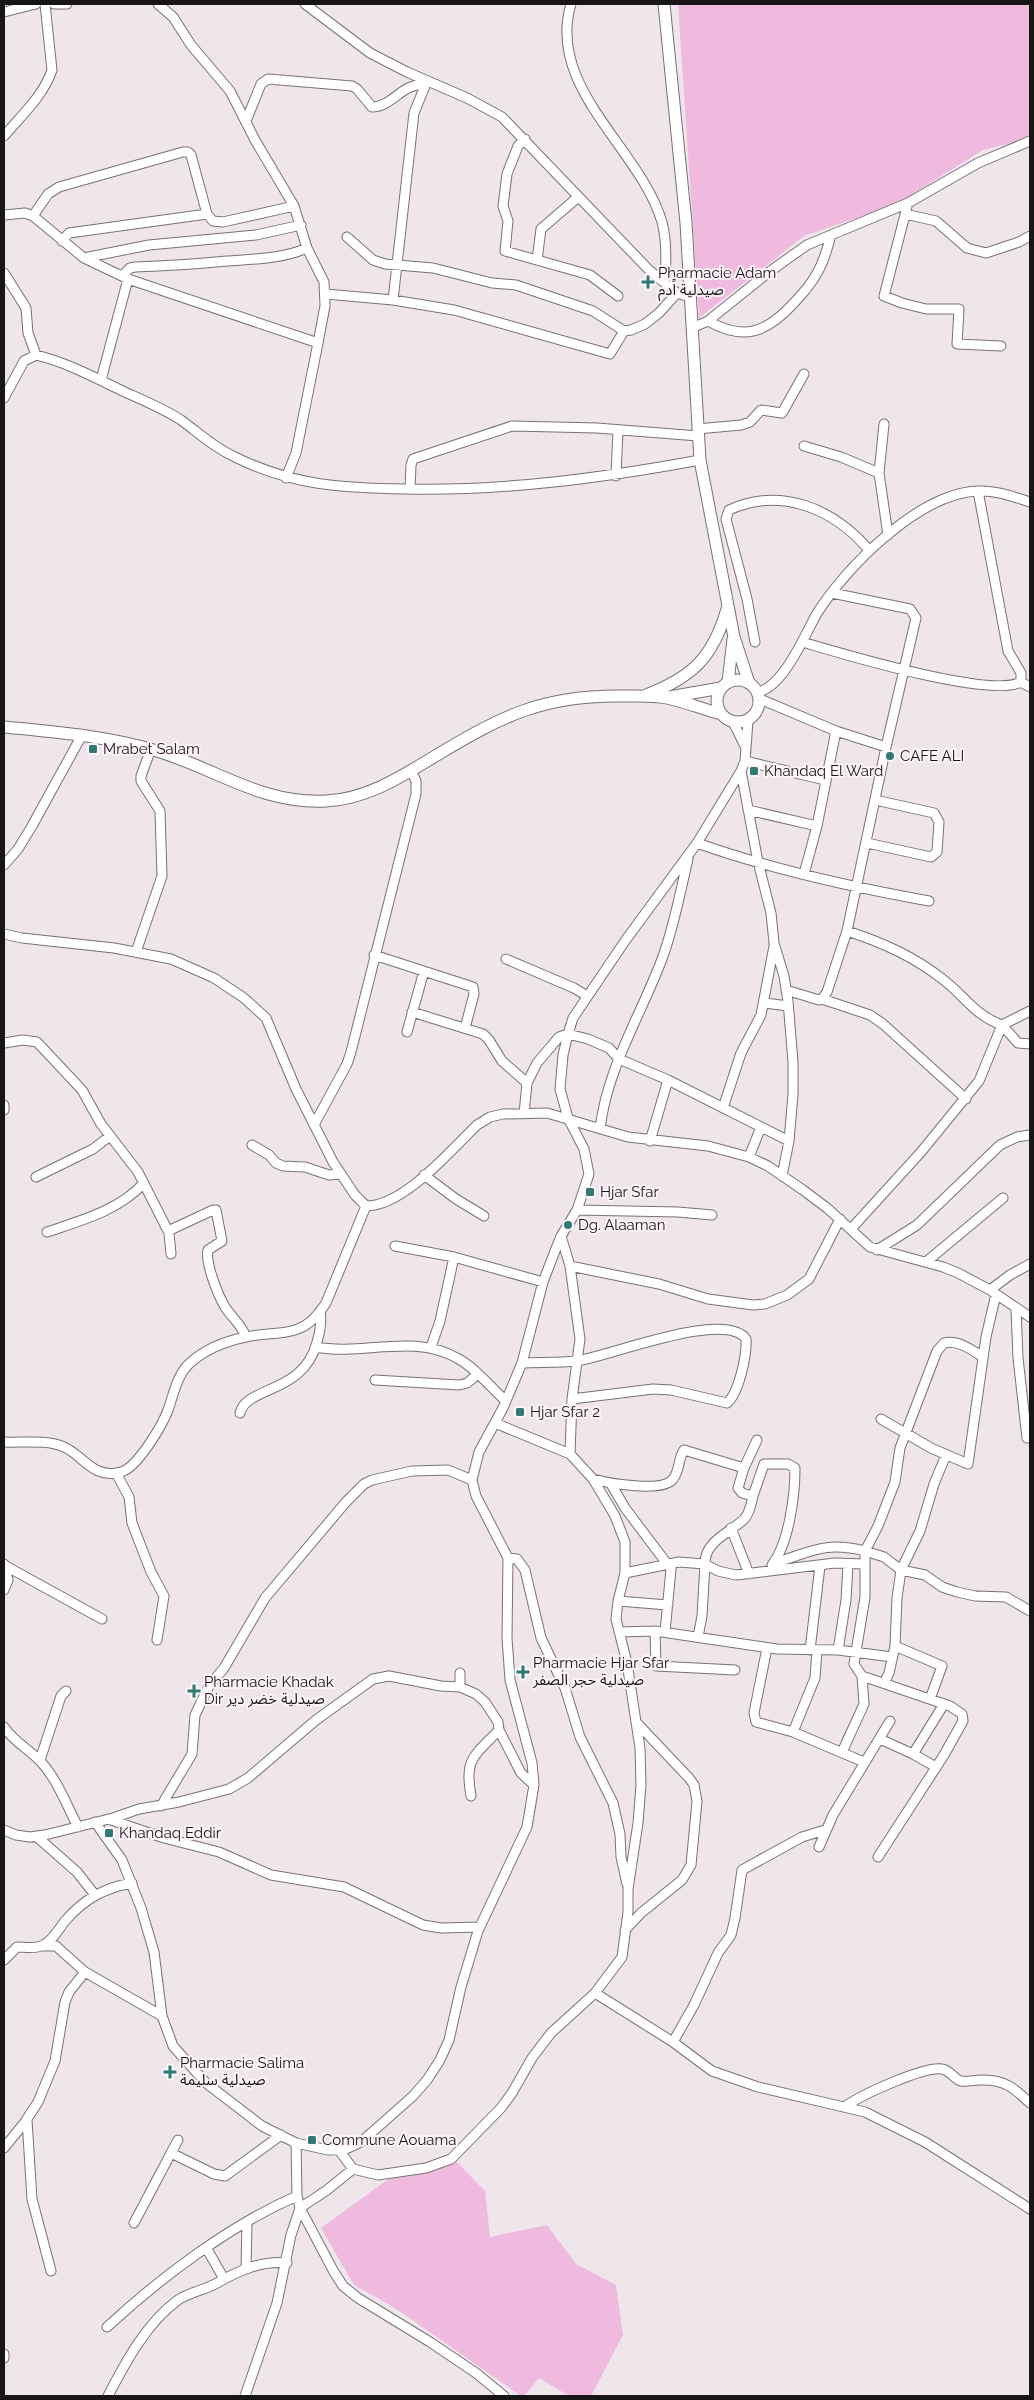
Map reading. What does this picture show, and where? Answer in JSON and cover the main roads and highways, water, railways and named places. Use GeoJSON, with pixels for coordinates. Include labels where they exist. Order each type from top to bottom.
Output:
{"type":"FeatureCollection","features":[{"type":"Feature","properties":{"kind":"place","name":"Pharmacie Adam صيدلية اًدم"},"geometry":{"type":"Point","coordinates":[648,282]}},
{"type":"Feature","properties":{"kind":"place","name":"Mrabet Salam"},"geometry":{"type":"Point","coordinates":[93,749]}},
{"type":"Feature","properties":{"kind":"place","name":"CAFE ALI"},"geometry":{"type":"Point","coordinates":[890,756]}},
{"type":"Feature","properties":{"kind":"place","name":"Khandaq El Ward"},"geometry":{"type":"Point","coordinates":[754,771]}},
{"type":"Feature","properties":{"kind":"place","name":"Hjar Sfar"},"geometry":{"type":"Point","coordinates":[590,1192]}},
{"type":"Feature","properties":{"kind":"place","name":"Dg. Alaaman"},"geometry":{"type":"Point","coordinates":[568,1225]}},
{"type":"Feature","properties":{"kind":"place","name":"Hjar Sfar 2"},"geometry":{"type":"Point","coordinates":[520,1412]}},
{"type":"Feature","properties":{"kind":"place","name":"Pharmacie Hjar Sfar صيدلية حجر الصفر"},"geometry":{"type":"Point","coordinates":[523,1672]}},
{"type":"Feature","properties":{"kind":"place","name":"Pharmacie Khadak Dir صيدلية خضر دير"},"geometry":{"type":"Point","coordinates":[194,1691]}},
{"type":"Feature","properties":{"kind":"place","name":"Khandaq Eddir"},"geometry":{"type":"Point","coordinates":[109,1833]}},
{"type":"Feature","properties":{"kind":"place","name":"Pharmacie Salima صيدلية سليمة"},"geometry":{"type":"Point","coordinates":[170,2072]}},
{"type":"Feature","properties":{"kind":"place","name":"Commune Aouama"},"geometry":{"type":"Point","coordinates":[312,2140]}}]}
